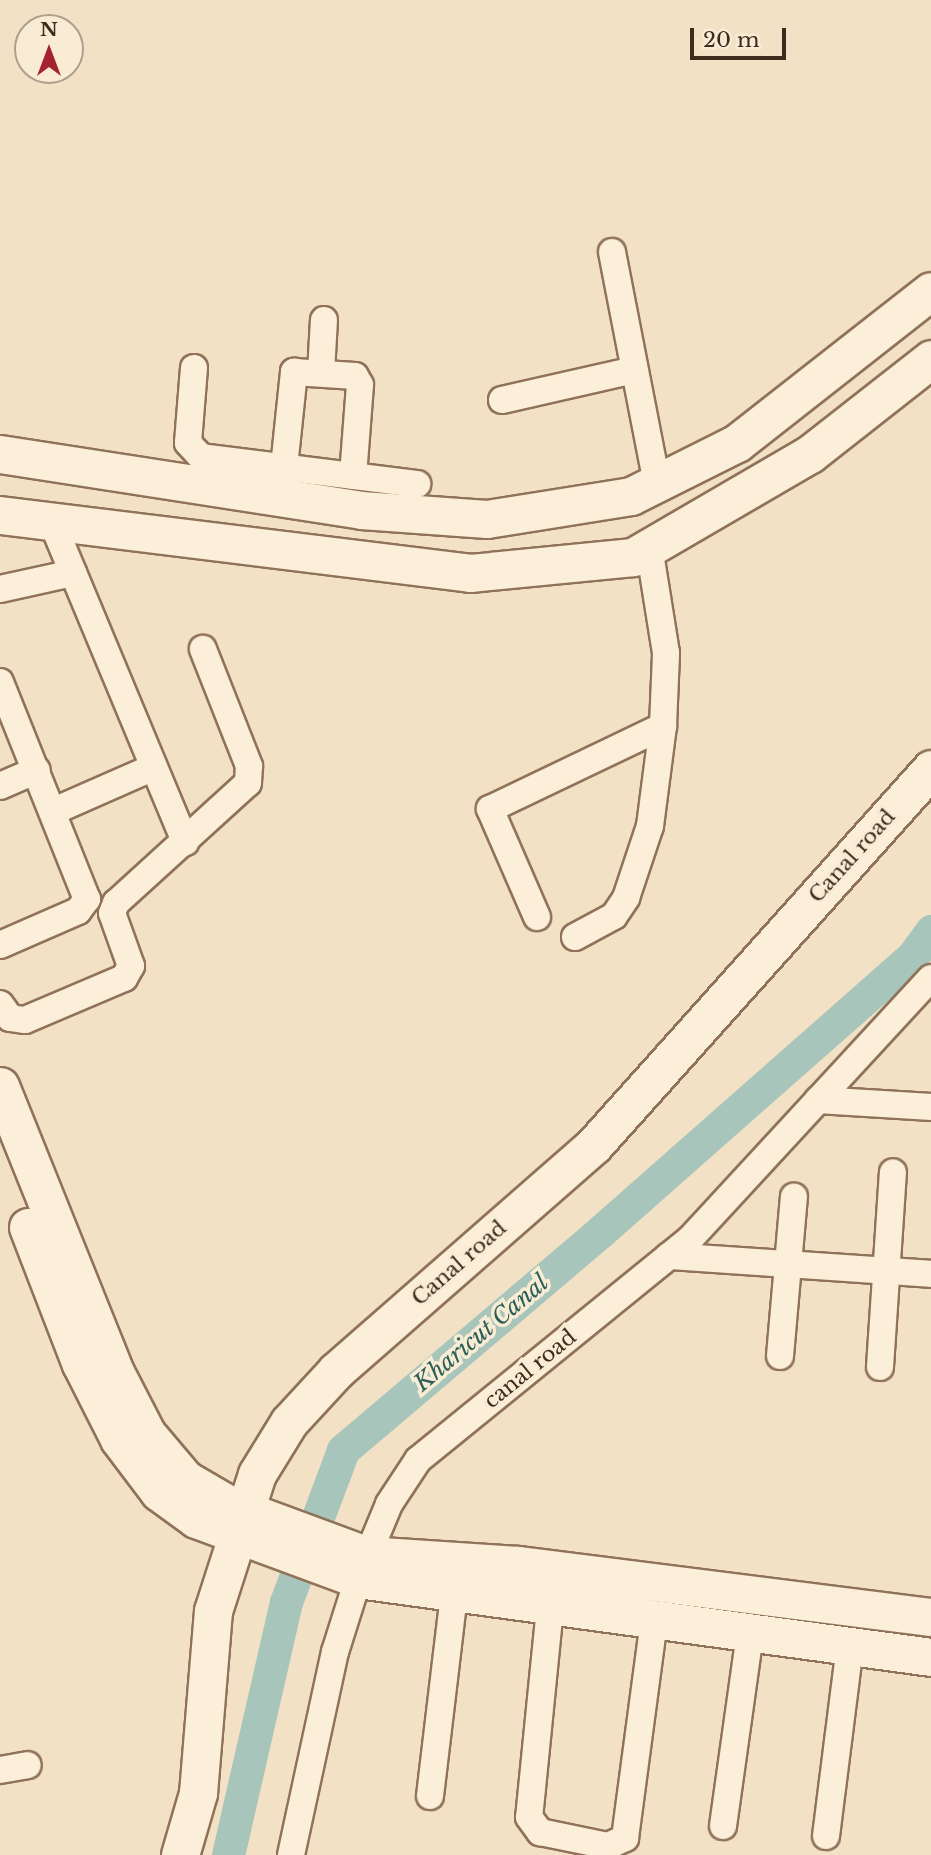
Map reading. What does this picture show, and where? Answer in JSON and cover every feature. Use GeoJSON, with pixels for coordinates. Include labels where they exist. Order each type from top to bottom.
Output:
{"type":"FeatureCollection","features":[{"type":"Feature","properties":{"kind":"street"},"geometry":{"type":"LineString","coordinates":[[612,252],[657,483]]}},
{"type":"Feature","properties":{"kind":"street"},"geometry":{"type":"LineString","coordinates":[[0,454],[312,486],[487,519],[631,496],[737,443],[931,292]]}},
{"type":"Feature","properties":{"kind":"street"},"geometry":{"type":"LineString","coordinates":[[321,373],[324,320]]}},
{"type":"Feature","properties":{"kind":"street"},"geometry":{"type":"LineString","coordinates":[[0,515],[470,573],[633,557],[810,454],[931,359]]}},
{"type":"Feature","properties":{"kind":"street"},"geometry":{"type":"LineString","coordinates":[[194,368],[188,443],[195,453],[284,467],[312,486],[353,476],[417,484]]}},
{"type":"Feature","properties":{"kind":"street"},"geometry":{"type":"LineString","coordinates":[[502,400],[634,370]]}},
{"type":"Feature","properties":{"kind":"street"},"geometry":{"type":"LineString","coordinates":[[284,467],[291,377],[299,371],[321,373],[360,380],[353,476]]}},
{"type":"Feature","properties":{"kind":"street"},"geometry":{"type":"LineString","coordinates":[[52,522],[185,842]]}},
{"type":"Feature","properties":{"kind":"street"},"geometry":{"type":"LineString","coordinates":[[575,937],[614,916],[626,898],[650,827],[663,726],[665,629],[649,547]]}},
{"type":"Feature","properties":{"kind":"street"},"geometry":{"type":"LineString","coordinates":[[0,589],[74,573]]}},
{"type":"Feature","properties":{"kind":"street"},"geometry":{"type":"LineString","coordinates":[[0,1004],[10,1018],[25,1020],[124,978],[131,966],[112,913],[116,903],[185,842],[250,777],[203,649]]}},
{"type":"Feature","properties":{"kind":"street"},"geometry":{"type":"LineString","coordinates":[[0,682],[54,811],[87,899],[78,911],[0,945]]}},
{"type":"Feature","properties":{"kind":"street"},"geometry":{"type":"LineString","coordinates":[[537,917],[490,810],[663,726]]}},
{"type":"Feature","properties":{"kind":"street"},"geometry":{"type":"LineString","coordinates":[[54,811],[154,767]]}},
{"type":"Feature","properties":{"kind":"street","name":"Canal road"},"geometry":{"type":"LineString","coordinates":[[180,1855],[198,1793],[213,1611],[257,1474],[298,1412],[336,1371],[594,1145],[931,768]]}},
{"type":"Feature","properties":{"kind":"street"},"geometry":{"type":"LineString","coordinates":[[0,786],[37,770]]}},
{"type":"Feature","properties":{"kind":"street","name":"canal road"},"geometry":{"type":"LineString","coordinates":[[291,1855],[335,1652],[361,1567],[389,1504],[418,1460],[690,1239],[818,1100],[919,1004],[931,978]]}},
{"type":"Feature","properties":{"kind":"street"},"geometry":{"type":"LineString","coordinates":[[0,1086],[116,1374],[147,1434],[185,1479],[243,1522],[361,1567],[454,1595],[931,1657]]}},
{"type":"Feature","properties":{"kind":"street"},"geometry":{"type":"LineString","coordinates":[[818,1100],[931,1107]]}},
{"type":"Feature","properties":{"kind":"street"},"geometry":{"type":"LineString","coordinates":[[0,1156],[81,1364],[119,1440],[159,1492],[196,1519],[243,1522]]}},
{"type":"Feature","properties":{"kind":"street"},"geometry":{"type":"LineString","coordinates":[[880,1367],[893,1172]]}},
{"type":"Feature","properties":{"kind":"street"},"geometry":{"type":"LineString","coordinates":[[780,1356],[794,1197]]}},
{"type":"Feature","properties":{"kind":"street"},"geometry":{"type":"LineString","coordinates":[[669,1256],[931,1274]]}},
{"type":"Feature","properties":{"kind":"street"},"geometry":{"type":"LineString","coordinates":[[361,1567],[518,1565],[931,1617]]}},
{"type":"Feature","properties":{"kind":"street"},"geometry":{"type":"LineString","coordinates":[[430,1796],[454,1595]]}},
{"type":"Feature","properties":{"kind":"street"},"geometry":{"type":"LineString","coordinates":[[550,1608],[529,1817],[540,1832],[608,1846],[625,1838],[654,1621]]}},
{"type":"Feature","properties":{"kind":"street"},"geometry":{"type":"LineString","coordinates":[[723,1826],[750,1633]]}},
{"type":"Feature","properties":{"kind":"street"},"geometry":{"type":"LineString","coordinates":[[825,1836],[850,1646]]}},
{"type":"Feature","properties":{"kind":"street"},"geometry":{"type":"LineString","coordinates":[[0,1770],[28,1765]]}},
{"type":"Feature","properties":{"kind":"waterway","name":"Kharicut Canal"},"geometry":{"type":"LineString","coordinates":[[228,1855],[286,1602],[343,1450],[600,1232],[913,956],[931,931]]}}]}
